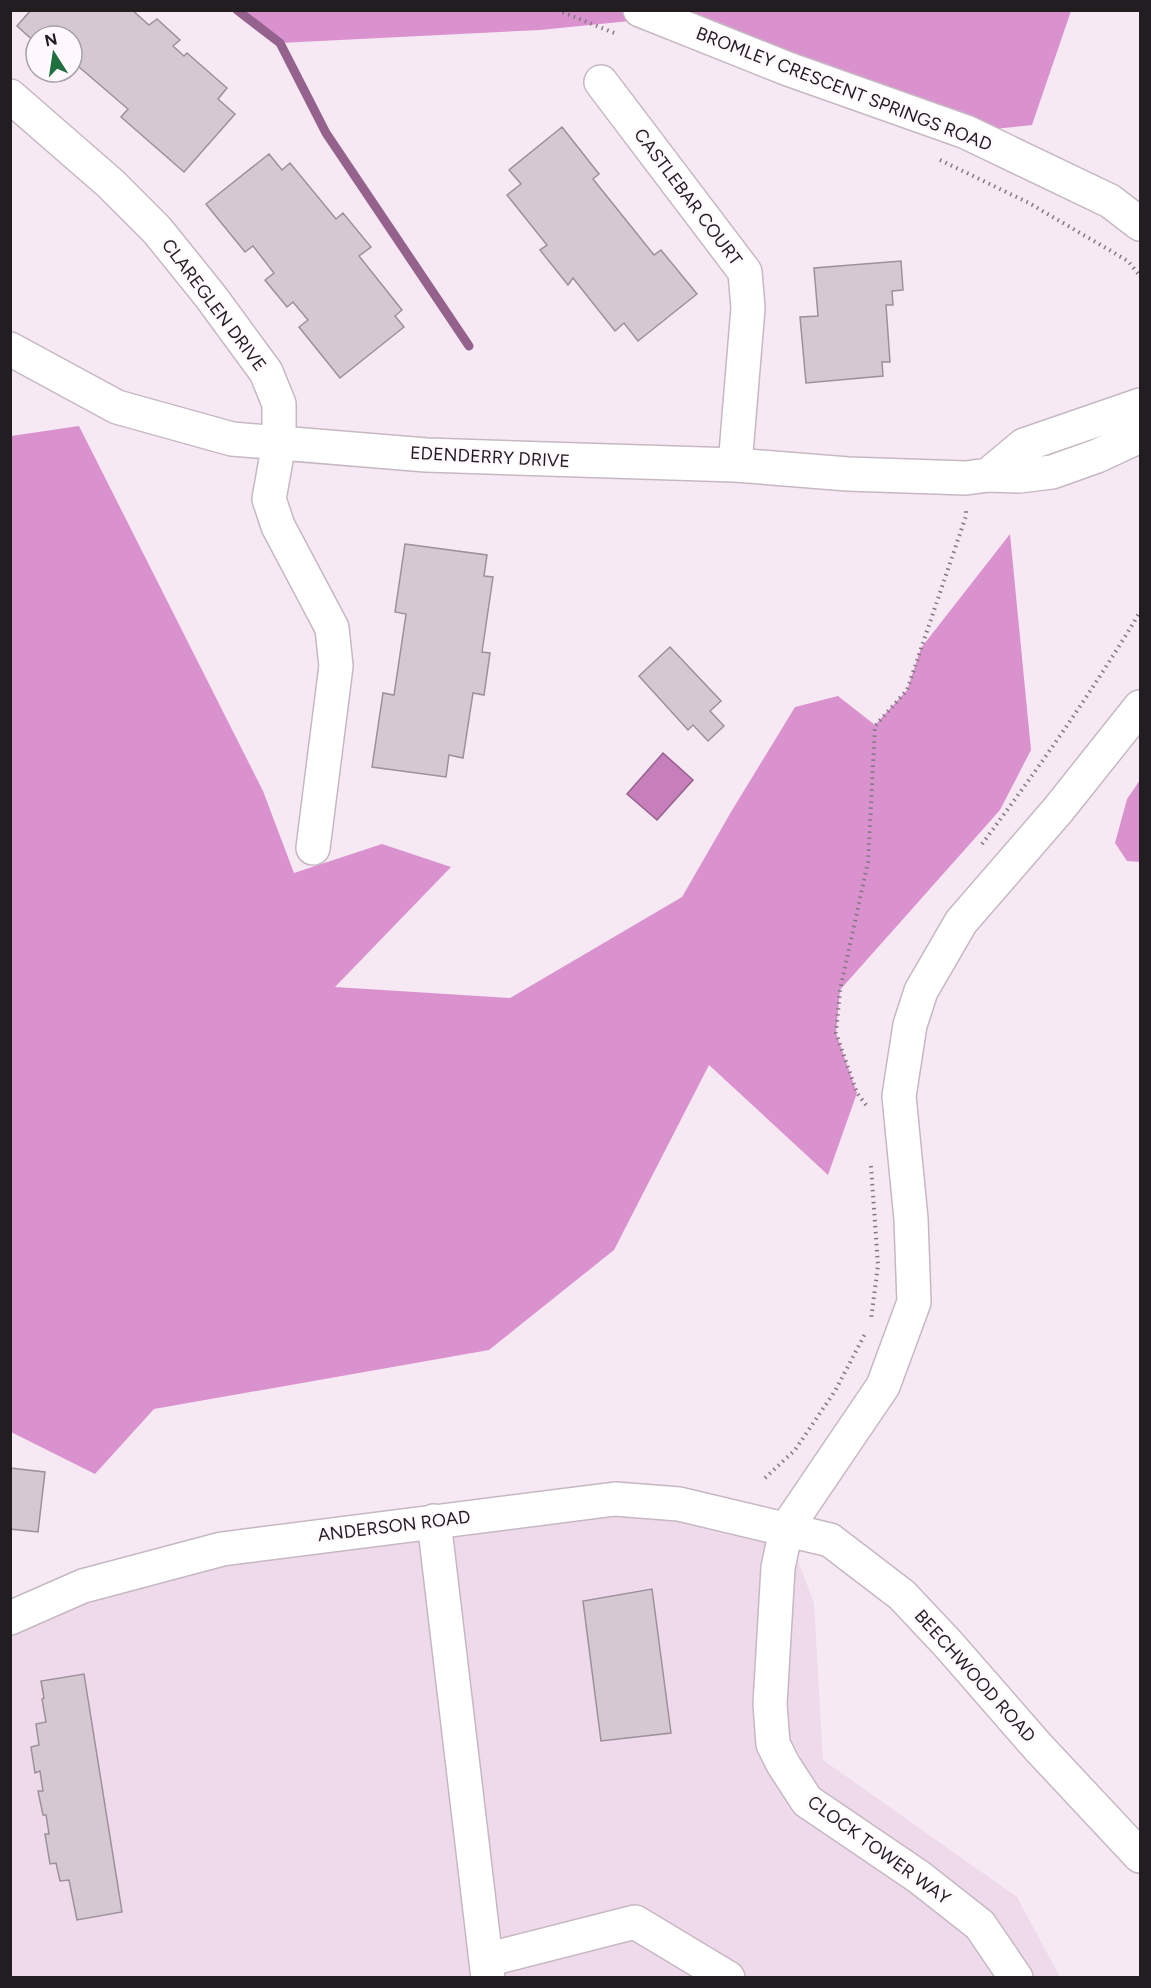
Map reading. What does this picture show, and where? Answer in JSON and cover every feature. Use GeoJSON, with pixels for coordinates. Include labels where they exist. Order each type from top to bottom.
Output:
{"type":"FeatureCollection","features":[{"type":"Feature","properties":{"kind":"street","name":"BROMLEY CRESCENT SPRINGS ROAD"},"geometry":{"type":"LineString","coordinates":[[632,23],[788,69],[966,132],[1110,201],[1140,224]]}},
{"type":"Feature","properties":{"kind":"street","name":"CASTLEBAR COURT"},"geometry":{"type":"LineString","coordinates":[[602,82],[745,272],[748,308],[735,465]]}},
{"type":"Feature","properties":{"kind":"street","name":"CLAREGLEN DRIVE"},"geometry":{"type":"LineString","coordinates":[[10,96],[118,192],[157,230],[267,372],[279,404],[279,443],[269,499],[278,526],[332,628],[336,666],[313,848]]}},
{"type":"Feature","properties":{"kind":"street","name":"EDENDERRY DRIVE"},"geometry":{"type":"LineString","coordinates":[[10,349],[117,407],[232,439],[426,455],[735,465],[848,474],[1019,476],[1052,472],[1097,456],[1140,436]]}},
{"type":"Feature","properties":{"kind":"street"},"geometry":{"type":"LineString","coordinates":[[977,476],[1024,445],[1140,405]]}},
{"type":"Feature","properties":{"kind":"street"},"geometry":{"type":"LineString","coordinates":[[786,1529],[883,1386],[914,1302],[911,1219],[899,1096],[910,1025],[921,992],[961,922],[1058,810],[1140,707]]}},
{"type":"Feature","properties":{"kind":"street","name":"ANDERSON ROAD"},"geometry":{"type":"LineString","coordinates":[[10,1618],[83,1586],[222,1549],[615,1499],[679,1504],[786,1529]]}},
{"type":"Feature","properties":{"kind":"street"},"geometry":{"type":"LineString","coordinates":[[434,1521],[487,1969],[635,1922],[728,1977]]}},
{"type":"Feature","properties":{"kind":"street","name":"BEECHWOOD ROAD"},"geometry":{"type":"LineString","coordinates":[[786,1529],[830,1540],[902,1595],[1038,1747],[1140,1856]]}},
{"type":"Feature","properties":{"kind":"street","name":"CLOCK TOWER WAY"},"geometry":{"type":"LineString","coordinates":[[786,1529],[778,1568],[770,1704],[773,1744],[783,1764],[807,1801],[919,1877],[980,1925],[1016,1977]]}},
{"type":"Feature","properties":{"kind":"path"},"geometry":{"type":"LineString","coordinates":[[557,10],[632,23]]}},
{"type":"Feature","properties":{"kind":"path"},"geometry":{"type":"LineString","coordinates":[[938,159],[1029,203],[1128,261],[1140,276]]}},
{"type":"Feature","properties":{"kind":"path"},"geometry":{"type":"LineString","coordinates":[[871,1112],[857,1093],[836,1033],[840,990],[868,862],[875,726],[907,690],[966,516],[977,476]]}},
{"type":"Feature","properties":{"kind":"shaded area"},"geometry":{"type":"Polygon","coordinates":[[[237,11],[1071,11],[1032,125],[966,132],[660,18],[540,30],[280,43],[237,11]]]}},
{"type":"Feature","properties":{"kind":"shaded area"},"geometry":{"type":"Polygon","coordinates":[[[79,426],[263,791],[294,873],[382,844],[451,867],[335,987],[510,998],[682,897],[795,707],[838,696],[875,725],[907,690],[921,648],[1010,534],[1031,750],[1000,810],[840,990],[836,1033],[857,1093],[828,1175],[709,1065],[614,1250],[489,1350],[154,1409],[95,1474],[11,1432],[11,436],[79,426]]]}},
{"type":"Feature","properties":{"kind":"shaded area"},"geometry":{"type":"Polygon","coordinates":[[[663,753],[693,780],[657,820],[627,794],[663,753]]]}},
{"type":"Feature","properties":{"kind":"shaded area"},"geometry":{"type":"Polygon","coordinates":[[[1140,780],[1140,862],[1127,861],[1115,843],[1127,799],[1140,780]]]}},
{"type":"Feature","properties":{"kind":"shaded area"},"geometry":{"type":"Polygon","coordinates":[[[615,1499],[786,1529],[814,1603],[823,1760],[1017,1897],[1060,1977],[11,1977],[10,1618],[83,1586],[615,1499]]]}},
{"type":"Feature","properties":{"kind":"building"},"geometry":{"type":"Polygon","coordinates":[[[31,10],[132,10],[149,25],[157,19],[180,40],[173,46],[184,56],[187,53],[227,88],[218,99],[235,114],[184,172],[121,117],[128,109],[84,71],[84,24],[24,24],[24,32],[17,26],[31,10]]]}},
{"type":"Feature","properties":{"kind":"building"},"geometry":{"type":"Polygon","coordinates":[[[562,127],[599,174],[593,179],[654,255],[661,250],[697,294],[638,341],[624,323],[615,331],[573,278],[568,285],[540,250],[547,245],[507,195],[521,184],[509,170],[562,127]]]}},
{"type":"Feature","properties":{"kind":"building"},"geometry":{"type":"Polygon","coordinates":[[[269,154],[282,170],[290,163],[336,219],[343,213],[371,247],[359,256],[402,310],[395,316],[404,327],[340,378],[299,327],[308,320],[293,302],[287,307],[265,280],[274,273],[253,246],[245,252],[206,204],[269,154]]]}},
{"type":"Feature","properties":{"kind":"building"},"geometry":{"type":"Polygon","coordinates":[[[901,261],[903,290],[892,291],[893,305],[886,305],[890,362],[882,362],[883,376],[806,383],[800,317],[818,316],[814,268],[901,261]]]}},
{"type":"Feature","properties":{"kind":"building"},"geometry":{"type":"Polygon","coordinates":[[[405,544],[487,555],[484,576],[493,577],[482,652],[490,653],[484,695],[473,693],[463,758],[449,755],[446,777],[372,767],[383,693],[394,695],[406,614],[395,612],[405,544]]]}},
{"type":"Feature","properties":{"kind":"building"},"geometry":{"type":"Polygon","coordinates":[[[670,647],[721,701],[710,711],[724,726],[708,741],[693,725],[688,730],[639,676],[670,647]]]}},
{"type":"Feature","properties":{"kind":"building"},"geometry":{"type":"Polygon","coordinates":[[[10,1468],[45,1472],[38,1532],[10,1529],[10,1468]]]}},
{"type":"Feature","properties":{"kind":"building"},"geometry":{"type":"Polygon","coordinates":[[[652,1589],[671,1733],[601,1741],[583,1601],[652,1589]]]}},
{"type":"Feature","properties":{"kind":"building"},"geometry":{"type":"Polygon","coordinates":[[[84,1674],[122,1912],[77,1920],[69,1880],[60,1881],[56,1863],[50,1864],[45,1834],[49,1834],[46,1815],[43,1815],[38,1791],[43,1791],[40,1771],[35,1773],[31,1747],[39,1745],[36,1724],[46,1722],[41,1681],[84,1674]]]}},
{"type":"Feature","properties":{"kind":"waterway"},"geometry":{"type":"LineString","coordinates":[[237,10],[280,43],[326,133],[469,346]]}}]}
